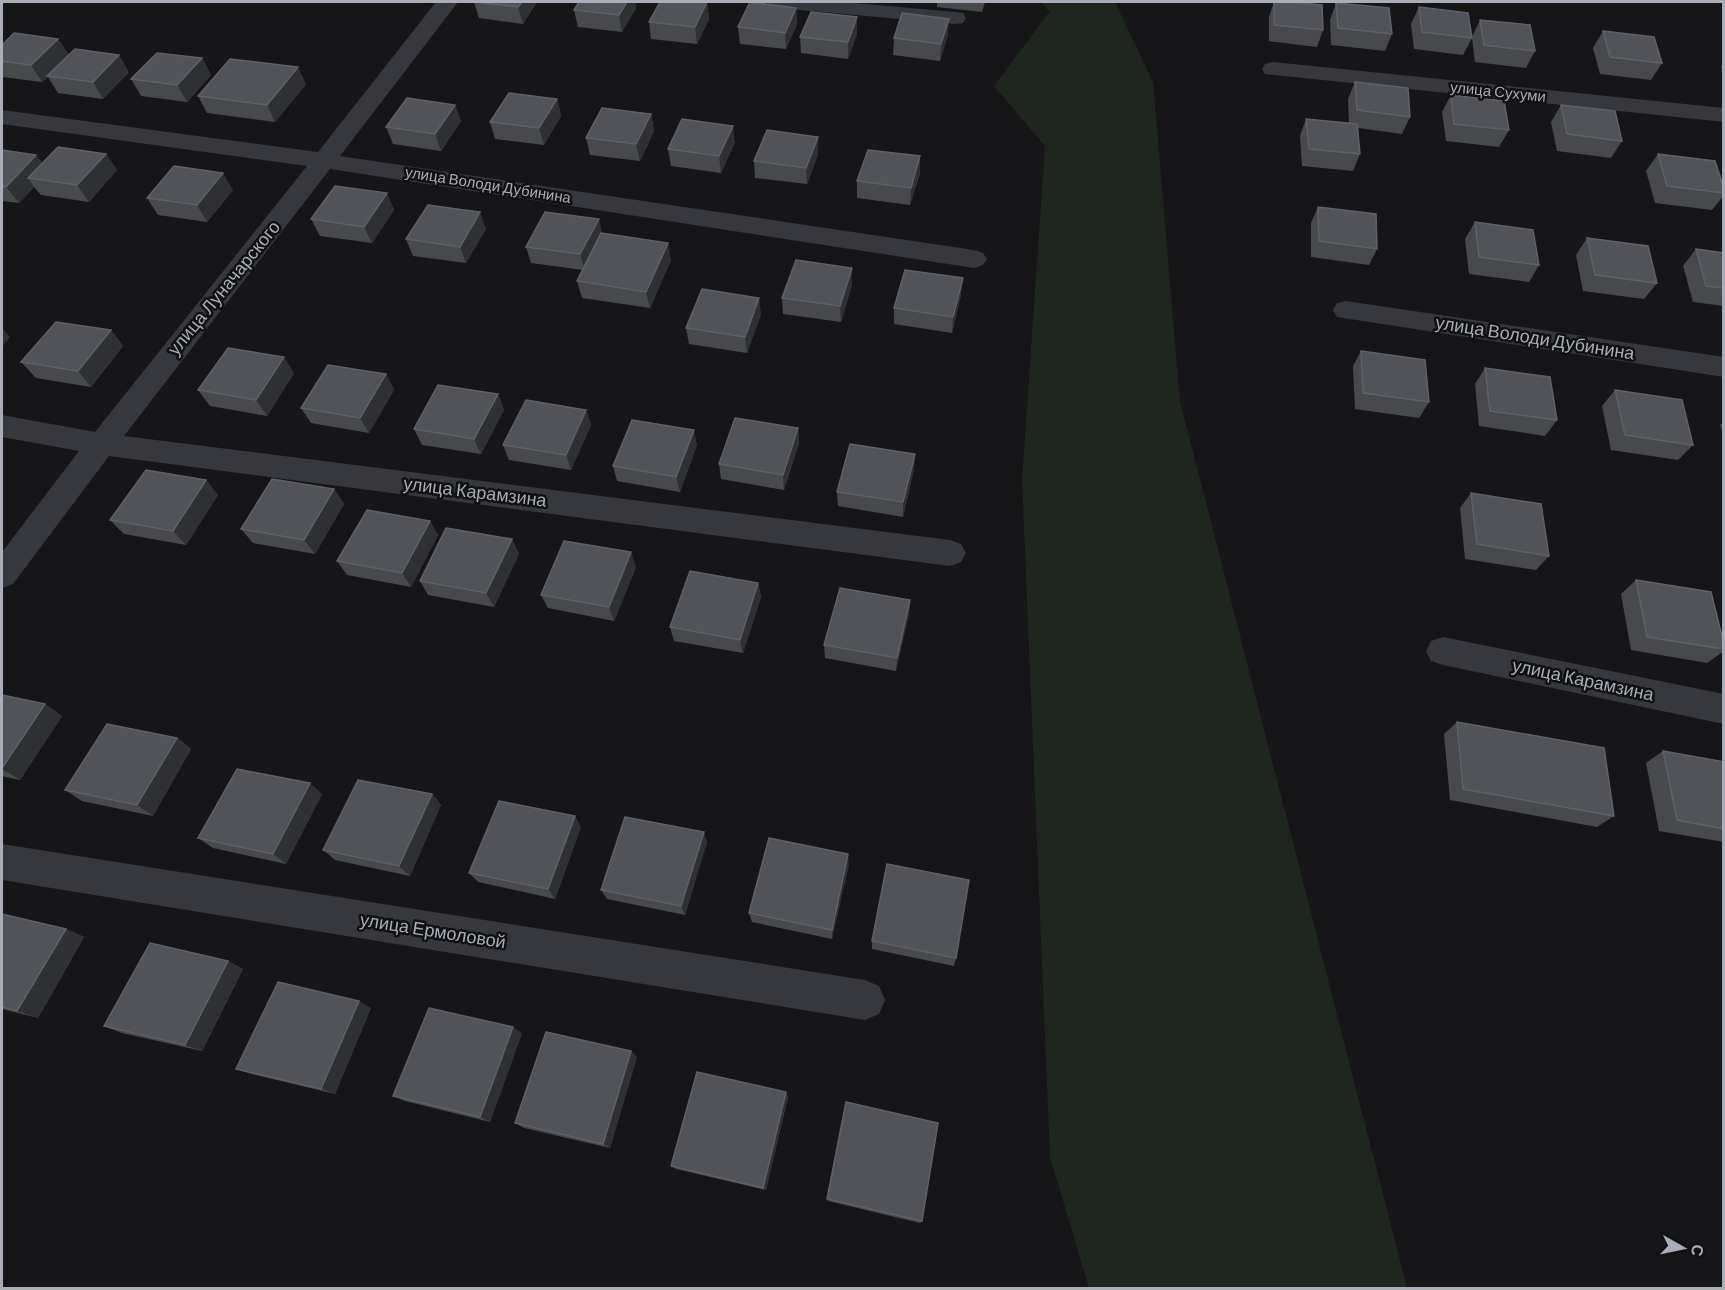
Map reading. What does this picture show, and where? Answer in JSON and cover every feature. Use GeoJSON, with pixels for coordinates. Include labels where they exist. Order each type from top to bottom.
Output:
{"type":"FeatureCollection","features":[{"type":"Feature","properties":{"kind":"street","name":"улица Луначарского"},"geometry":{"type":"LineString","coordinates":[[2,575],[100,444],[325,161],[447,2]]}},
{"type":"Feature","properties":{"kind":"street"},"geometry":{"type":"LineString","coordinates":[[778,2],[955,18]]}},
{"type":"Feature","properties":{"kind":"street","name":"улица Сухуми"},"geometry":{"type":"LineString","coordinates":[[1273,69],[1724,115]]}},
{"type":"Feature","properties":{"kind":"street","name":"улица Володи Дубинина"},"geometry":{"type":"LineString","coordinates":[[2,117],[325,161],[974,259]]}},
{"type":"Feature","properties":{"kind":"street","name":"улица Володи Дубинина"},"geometry":{"type":"LineString","coordinates":[[1346,310],[1724,367]]}},
{"type":"Feature","properties":{"kind":"street","name":"улица Карамзина"},"geometry":{"type":"LineString","coordinates":[[2,426],[100,444],[950,553]]}},
{"type":"Feature","properties":{"kind":"street","name":"улица Карамзина"},"geometry":{"type":"LineString","coordinates":[[1443,651],[1724,709]]}},
{"type":"Feature","properties":{"kind":"street","name":"улица Ермоловой"},"geometry":{"type":"LineString","coordinates":[[2,862],[866,1000]]}},
{"type":"Feature","properties":{"kind":"shaded area"},"geometry":{"type":"Polygon","coordinates":[[[1040,2],[1115,2],[1153,82],[1180,401],[1407,1288],[1089,1288],[1050,1157],[1022,480],[1045,146],[994,86],[1050,11],[1040,2]]]}},
{"type":"Feature","properties":{"kind":"building"},"geometry":{"type":"Polygon","coordinates":[[[474,2],[522,2],[518,7],[474,2]]]}},
{"type":"Feature","properties":{"kind":"building"},"geometry":{"type":"Polygon","coordinates":[[[579,2],[627,2],[619,15],[574,10],[579,2]]]}},
{"type":"Feature","properties":{"kind":"building"},"geometry":{"type":"Polygon","coordinates":[[[660,2],[707,2],[695,27],[649,22],[660,2]]]}},
{"type":"Feature","properties":{"kind":"building"},"geometry":{"type":"Polygon","coordinates":[[[750,2],[796,8],[785,33],[738,27],[750,2]]]}},
{"type":"Feature","properties":{"kind":"building"},"geometry":{"type":"Polygon","coordinates":[[[1274,2],[1322,5],[1323,30],[1274,25],[1274,2]]]}},
{"type":"Feature","properties":{"kind":"building"},"geometry":{"type":"Polygon","coordinates":[[[1336,3],[1389,8],[1392,34],[1338,28],[1336,3]]]}},
{"type":"Feature","properties":{"kind":"building"},"geometry":{"type":"Polygon","coordinates":[[[1419,7],[1468,13],[1472,38],[1422,32],[1419,7]]]}},
{"type":"Feature","properties":{"kind":"building"},"geometry":{"type":"Polygon","coordinates":[[[811,12],[857,17],[848,42],[800,37],[811,12]]]}},
{"type":"Feature","properties":{"kind":"building"},"geometry":{"type":"Polygon","coordinates":[[[902,13],[949,19],[941,44],[894,38],[902,13]]]}},
{"type":"Feature","properties":{"kind":"building"},"geometry":{"type":"Polygon","coordinates":[[[1480,20],[1530,25],[1535,51],[1484,45],[1480,20]]]}},
{"type":"Feature","properties":{"kind":"building"},"geometry":{"type":"Polygon","coordinates":[[[1603,31],[1654,37],[1662,63],[1610,57],[1603,31]]]}},
{"type":"Feature","properties":{"kind":"building"},"geometry":{"type":"Polygon","coordinates":[[[14,33],[58,39],[31,65],[2,61],[2,45],[14,33]]]}},
{"type":"Feature","properties":{"kind":"building"},"geometry":{"type":"Polygon","coordinates":[[[75,49],[119,55],[93,82],[47,76],[75,49]]]}},
{"type":"Feature","properties":{"kind":"building"},"geometry":{"type":"Polygon","coordinates":[[[157,53],[202,58],[177,85],[131,79],[157,53]]]}},
{"type":"Feature","properties":{"kind":"building"},"geometry":{"type":"Polygon","coordinates":[[[230,59],[298,67],[267,105],[198,96],[230,59]]]}},
{"type":"Feature","properties":{"kind":"building"},"geometry":{"type":"Polygon","coordinates":[[[1355,82],[1408,88],[1410,117],[1357,110],[1355,82]]]}},
{"type":"Feature","properties":{"kind":"building"},"geometry":{"type":"Polygon","coordinates":[[[509,93],[557,99],[539,128],[490,122],[509,93]]]}},
{"type":"Feature","properties":{"kind":"building"},"geometry":{"type":"Polygon","coordinates":[[[1451,95],[1504,101],[1509,130],[1454,124],[1451,95]]]}},
{"type":"Feature","properties":{"kind":"building"},"geometry":{"type":"Polygon","coordinates":[[[407,98],[455,105],[435,134],[386,127],[407,98]]]}},
{"type":"Feature","properties":{"kind":"building"},"geometry":{"type":"Polygon","coordinates":[[[1561,105],[1615,111],[1622,141],[1567,134],[1561,105]]]}},
{"type":"Feature","properties":{"kind":"building"},"geometry":{"type":"Polygon","coordinates":[[[602,108],[651,114],[636,144],[586,138],[602,108]]]}},
{"type":"Feature","properties":{"kind":"building"},"geometry":{"type":"Polygon","coordinates":[[[682,119],[733,126],[719,156],[668,149],[682,119]]]}},
{"type":"Feature","properties":{"kind":"building"},"geometry":{"type":"Polygon","coordinates":[[[1306,119],[1357,124],[1360,154],[1309,149],[1306,119]]]}},
{"type":"Feature","properties":{"kind":"building"},"geometry":{"type":"Polygon","coordinates":[[[767,130],[818,137],[806,168],[754,161],[767,130]]]}},
{"type":"Feature","properties":{"kind":"building"},"geometry":{"type":"Polygon","coordinates":[[[58,147],[106,154],[77,185],[28,178],[58,147]]]}},
{"type":"Feature","properties":{"kind":"building"},"geometry":{"type":"Polygon","coordinates":[[[2,150],[36,155],[6,187],[2,186],[2,150]]]}},
{"type":"Feature","properties":{"kind":"building"},"geometry":{"type":"Polygon","coordinates":[[[868,150],[920,156],[911,188],[857,181],[868,150]]]}},
{"type":"Feature","properties":{"kind":"building"},"geometry":{"type":"Polygon","coordinates":[[[1658,154],[1715,161],[1724,193],[1667,186],[1658,154]]]}},
{"type":"Feature","properties":{"kind":"building"},"geometry":{"type":"Polygon","coordinates":[[[174,166],[223,173],[197,205],[147,198],[174,166]]]}},
{"type":"Feature","properties":{"kind":"building"},"geometry":{"type":"Polygon","coordinates":[[[335,186],[387,193],[364,227],[311,219],[335,186]]]}},
{"type":"Feature","properties":{"kind":"building"},"geometry":{"type":"Polygon","coordinates":[[[428,205],[480,212],[460,247],[406,239],[428,205]]]}},
{"type":"Feature","properties":{"kind":"building"},"geometry":{"type":"Polygon","coordinates":[[[1318,207],[1376,214],[1377,249],[1319,241],[1318,207]]]}},
{"type":"Feature","properties":{"kind":"building"},"geometry":{"type":"Polygon","coordinates":[[[545,212],[599,219],[580,254],[526,247],[545,212]]]}},
{"type":"Feature","properties":{"kind":"building"},"geometry":{"type":"Polygon","coordinates":[[[1475,222],[1533,230],[1539,265],[1479,257],[1475,222]]]}},
{"type":"Feature","properties":{"kind":"building"},"geometry":{"type":"Polygon","coordinates":[[[601,233],[668,243],[646,292],[577,281],[601,233]]]}},
{"type":"Feature","properties":{"kind":"building"},"geometry":{"type":"Polygon","coordinates":[[[1587,238],[1648,246],[1657,283],[1595,275],[1587,238]]]}},
{"type":"Feature","properties":{"kind":"building"},"geometry":{"type":"Polygon","coordinates":[[[1696,249],[1724,253],[1724,288],[1706,286],[1696,249]]]}},
{"type":"Feature","properties":{"kind":"building"},"geometry":{"type":"Polygon","coordinates":[[[796,260],[852,268],[840,306],[782,298],[796,260]]]}},
{"type":"Feature","properties":{"kind":"building"},"geometry":{"type":"Polygon","coordinates":[[[905,270],[963,278],[953,317],[894,308],[905,270]]]}},
{"type":"Feature","properties":{"kind":"building"},"geometry":{"type":"Polygon","coordinates":[[[702,289],[759,298],[745,337],[686,328],[702,289]]]}},
{"type":"Feature","properties":{"kind":"building"},"geometry":{"type":"Polygon","coordinates":[[[56,322],[111,330],[78,371],[21,362],[56,322]]]}},
{"type":"Feature","properties":{"kind":"building"},"geometry":{"type":"Polygon","coordinates":[[[228,348],[284,357],[256,400],[198,390],[228,348]]]}},
{"type":"Feature","properties":{"kind":"building"},"geometry":{"type":"Polygon","coordinates":[[[1361,351],[1425,360],[1429,402],[1363,393],[1361,351]]]}},
{"type":"Feature","properties":{"kind":"building"},"geometry":{"type":"Polygon","coordinates":[[[328,365],[386,374],[360,418],[301,408],[328,365]]]}},
{"type":"Feature","properties":{"kind":"building"},"geometry":{"type":"Polygon","coordinates":[[[1485,368],[1550,377],[1557,420],[1490,411],[1485,368]]]}},
{"type":"Feature","properties":{"kind":"building"},"geometry":{"type":"Polygon","coordinates":[[[438,385],[498,394],[474,439],[414,429],[438,385]]]}},
{"type":"Feature","properties":{"kind":"building"},"geometry":{"type":"Polygon","coordinates":[[[1615,390],[1682,400],[1693,445],[1625,435],[1615,390]]]}},
{"type":"Feature","properties":{"kind":"building"},"geometry":{"type":"Polygon","coordinates":[[[526,400],[586,410],[566,455],[503,445],[526,400]]]}},
{"type":"Feature","properties":{"kind":"building"},"geometry":{"type":"Polygon","coordinates":[[[735,418],[798,428],[783,475],[719,464],[735,418]]]}},
{"type":"Feature","properties":{"kind":"building"},"geometry":{"type":"Polygon","coordinates":[[[632,420],[694,430],[676,477],[613,466],[632,420]]]}},
{"type":"Feature","properties":{"kind":"building"},"geometry":{"type":"Polygon","coordinates":[[[850,444],[915,454],[903,502],[837,492],[850,444]]]}},
{"type":"Feature","properties":{"kind":"building"},"geometry":{"type":"Polygon","coordinates":[[[146,470],[206,480],[173,531],[110,520],[146,470]]]}},
{"type":"Feature","properties":{"kind":"building"},"geometry":{"type":"Polygon","coordinates":[[[272,479],[334,489],[304,540],[241,529],[272,479]]]}},
{"type":"Feature","properties":{"kind":"building"},"geometry":{"type":"Polygon","coordinates":[[[1471,493],[1541,504],[1549,556],[1477,544],[1471,493]]]}},
{"type":"Feature","properties":{"kind":"building"},"geometry":{"type":"Polygon","coordinates":[[[367,510],[430,521],[402,573],[337,561],[367,510]]]}},
{"type":"Feature","properties":{"kind":"building"},"geometry":{"type":"Polygon","coordinates":[[[446,528],[512,539],[486,593],[420,581],[446,528]]]}},
{"type":"Feature","properties":{"kind":"building"},"geometry":{"type":"Polygon","coordinates":[[[564,541],[631,552],[609,607],[541,595],[564,541]]]}},
{"type":"Feature","properties":{"kind":"building"},"geometry":{"type":"Polygon","coordinates":[[[690,571],[758,583],[740,640],[670,627],[690,571]]]}},
{"type":"Feature","properties":{"kind":"building"},"geometry":{"type":"Polygon","coordinates":[[[1636,580],[1711,592],[1724,649],[1647,637],[1636,580]]]}},
{"type":"Feature","properties":{"kind":"building"},"geometry":{"type":"Polygon","coordinates":[[[840,588],[910,600],[897,658],[824,645],[840,588]]]}},
{"type":"Feature","properties":{"kind":"building"},"geometry":{"type":"Polygon","coordinates":[[[2,695],[45,704],[2,768],[2,695]]]}},
{"type":"Feature","properties":{"kind":"building"},"geometry":{"type":"Polygon","coordinates":[[[1457,722],[1604,748],[1614,816],[1463,789],[1457,722]]]}},
{"type":"Feature","properties":{"kind":"building"},"geometry":{"type":"Polygon","coordinates":[[[107,724],[177,738],[137,805],[65,790],[107,724]]]}},
{"type":"Feature","properties":{"kind":"building"},"geometry":{"type":"Polygon","coordinates":[[[1663,751],[1724,762],[1724,829],[1677,820],[1663,751]]]}},
{"type":"Feature","properties":{"kind":"building"},"geometry":{"type":"Polygon","coordinates":[[[237,769],[310,783],[273,854],[198,838],[237,769]]]}},
{"type":"Feature","properties":{"kind":"building"},"geometry":{"type":"Polygon","coordinates":[[[358,780],[432,794],[399,866],[323,850],[358,780]]]}},
{"type":"Feature","properties":{"kind":"building"},"geometry":{"type":"Polygon","coordinates":[[[499,801],[575,816],[548,889],[469,873],[499,801]]]}},
{"type":"Feature","properties":{"kind":"building"},"geometry":{"type":"Polygon","coordinates":[[[625,817],[704,832],[681,906],[601,890],[625,817]]]}},
{"type":"Feature","properties":{"kind":"building"},"geometry":{"type":"Polygon","coordinates":[[[769,838],[848,854],[832,930],[749,913],[769,838]]]}},
{"type":"Feature","properties":{"kind":"building"},"geometry":{"type":"Polygon","coordinates":[[[887,864],[969,880],[956,958],[872,941],[887,864]]]}},
{"type":"Feature","properties":{"kind":"building"},"geometry":{"type":"Polygon","coordinates":[[[2,914],[66,929],[17,1011],[2,1007],[2,914]]]}},
{"type":"Feature","properties":{"kind":"building"},"geometry":{"type":"Polygon","coordinates":[[[150,943],[228,961],[185,1045],[104,1026],[150,943]]]}},
{"type":"Feature","properties":{"kind":"building"},"geometry":{"type":"Polygon","coordinates":[[[278,982],[359,1001],[321,1089],[236,1069],[278,982]]]}},
{"type":"Feature","properties":{"kind":"building"},"geometry":{"type":"Polygon","coordinates":[[[429,1008],[513,1027],[480,1117],[393,1096],[429,1008]]]}},
{"type":"Feature","properties":{"kind":"building"},"geometry":{"type":"Polygon","coordinates":[[[546,1032],[631,1051],[603,1144],[515,1123],[546,1032]]]}},
{"type":"Feature","properties":{"kind":"building"},"geometry":{"type":"Polygon","coordinates":[[[697,1072],[786,1092],[763,1188],[671,1166],[697,1072]]]}},
{"type":"Feature","properties":{"kind":"building"},"geometry":{"type":"Polygon","coordinates":[[[846,1102],[938,1123],[922,1221],[827,1199],[846,1102]]]}}]}
